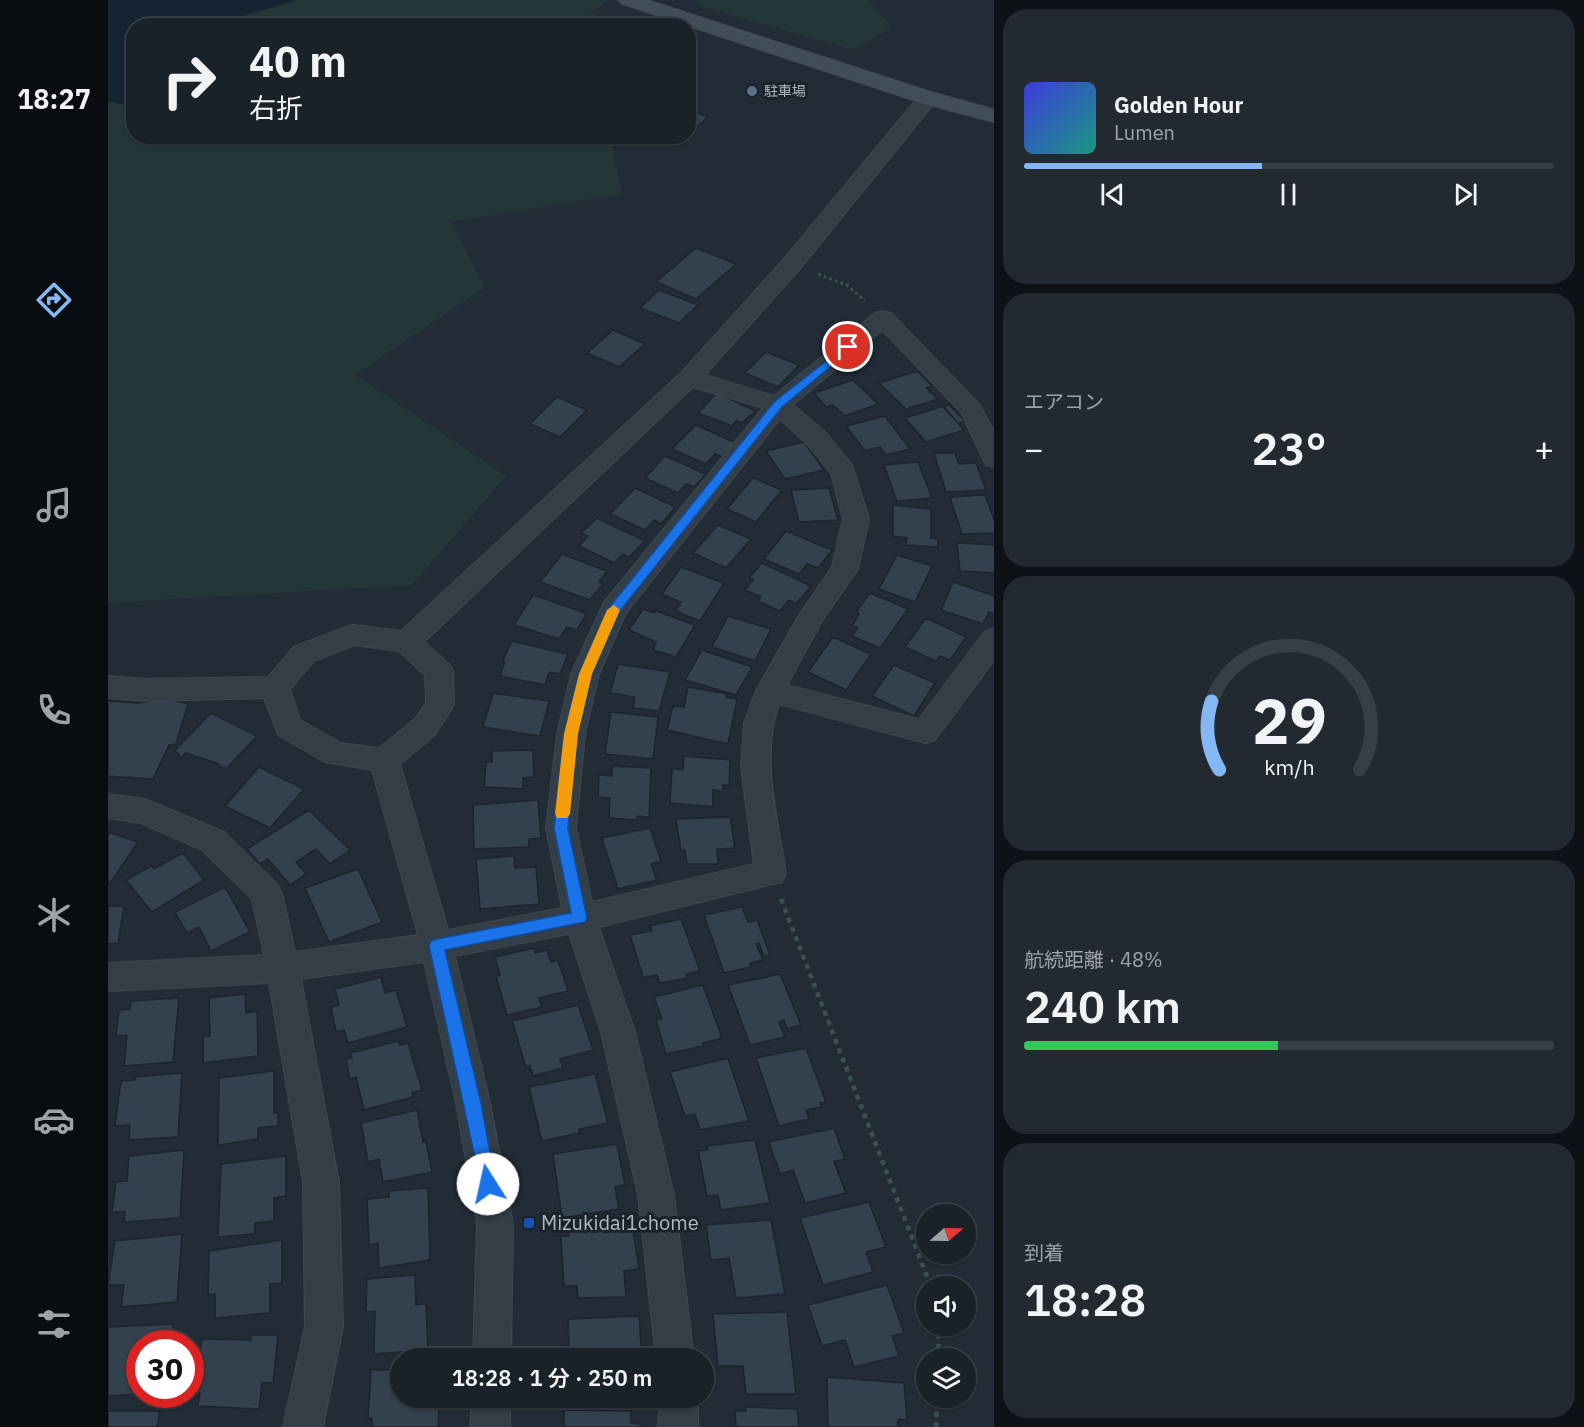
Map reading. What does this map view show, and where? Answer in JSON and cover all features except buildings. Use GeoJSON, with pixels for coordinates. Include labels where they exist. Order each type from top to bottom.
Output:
{"type":"FeatureCollection","features":[{"type":"Feature","properties":{"kind":"street"},"geometry":{"type":"LineString","coordinates":[[628,0],[683,18]]}},
{"type":"Feature","properties":{"kind":"street"},"geometry":{"type":"LineString","coordinates":[[696,22],[928,98],[994,116]]}},
{"type":"Feature","properties":{"kind":"street"},"geometry":{"type":"LineString","coordinates":[[407,642],[689,378],[791,265],[928,98]]}},
{"type":"Feature","properties":{"kind":"street"},"geometry":{"type":"LineString","coordinates":[[674,1348],[656,1195],[618,1032],[580,918],[561,828],[571,734],[585,674],[614,609],[778,405],[883,318],[971,409],[994,459]]}},
{"type":"Feature","properties":{"kind":"street"},"geometry":{"type":"LineString","coordinates":[[108,977],[283,968],[437,946],[580,918],[771,873],[756,768],[758,723],[770,691],[812,615],[845,569],[856,519],[843,471],[815,437],[778,405],[689,378]]}},
{"type":"Feature","properties":{"kind":"street"},"geometry":{"type":"LineString","coordinates":[[108,687],[147,690],[275,687],[304,654],[354,635],[407,642],[439,671],[440,705],[425,727],[384,760],[335,754],[288,727],[275,687]]}},
{"type":"Feature","properties":{"kind":"street"},"geometry":{"type":"LineString","coordinates":[[770,691],[925,732],[994,638]]}},
{"type":"Feature","properties":{"kind":"street"},"geometry":{"type":"LineString","coordinates":[[384,760],[437,946],[473,1103],[495,1224],[492,1348]]}},
{"type":"Feature","properties":{"kind":"street"},"geometry":{"type":"LineString","coordinates":[[108,806],[145,811],[213,841],[266,893],[283,968],[321,1182],[324,1327],[303,1427]]}},
{"type":"Feature","properties":{"kind":"street"},"geometry":{"type":"LineString","coordinates":[[490,1427],[491,1408]]}},
{"type":"Feature","properties":{"kind":"street"},"geometry":{"type":"LineString","coordinates":[[678,1427],[679,1408]]}},
{"type":"Feature","properties":{"kind":"path"},"geometry":{"type":"LineString","coordinates":[[791,265],[848,285],[883,318]]}},
{"type":"Feature","properties":{"kind":"path"},"geometry":{"type":"LineString","coordinates":[[771,873],[927,1276]]}},
{"type":"Feature","properties":{"kind":"path"},"geometry":{"type":"LineString","coordinates":[[936,1427],[937,1408]]}},
{"type":"Feature","properties":{"kind":"green space"},"geometry":{"type":"Polygon","coordinates":[[[299,0],[608,0],[590,14],[612,18],[237,18],[299,0]]]}},
{"type":"Feature","properties":{"kind":"green space"},"geometry":{"type":"Polygon","coordinates":[[[698,0],[868,0],[892,27],[854,50],[697,5],[698,0]]]}},
{"type":"Feature","properties":{"kind":"green space"},"geometry":{"type":"Polygon","coordinates":[[[108,102],[126,105],[126,144],[611,144],[622,194],[451,222],[485,287],[355,375],[506,476],[412,585],[108,603],[108,102]]]}},
{"type":"Feature","properties":{"kind":"water"},"geometry":{"type":"Polygon","coordinates":[[[108,0],[296,0],[233,18],[126,18],[126,105],[108,101],[108,0]]]}},
{"type":"Feature","properties":{"kind":"slow traffic"},"geometry":{"type":"LineString","coordinates":[[562,814],[571,734],[585,674],[614,610]]}},
{"type":"Feature","properties":{"kind":"place","name":"駐車場"},"geometry":{"type":"Point","coordinates":[752,91]}},
{"type":"Feature","properties":{"kind":"place","name":"Mizukidai1chome"},"geometry":{"type":"Point","coordinates":[529,1223]}},
{"type":"Feature","properties":{"kind":"route"},"geometry":{"type":"LineString","coordinates":[[488,1184],[473,1103],[437,946],[580,918],[561,828],[571,734],[585,674],[614,609],[778,405],[848,347]]}}]}
